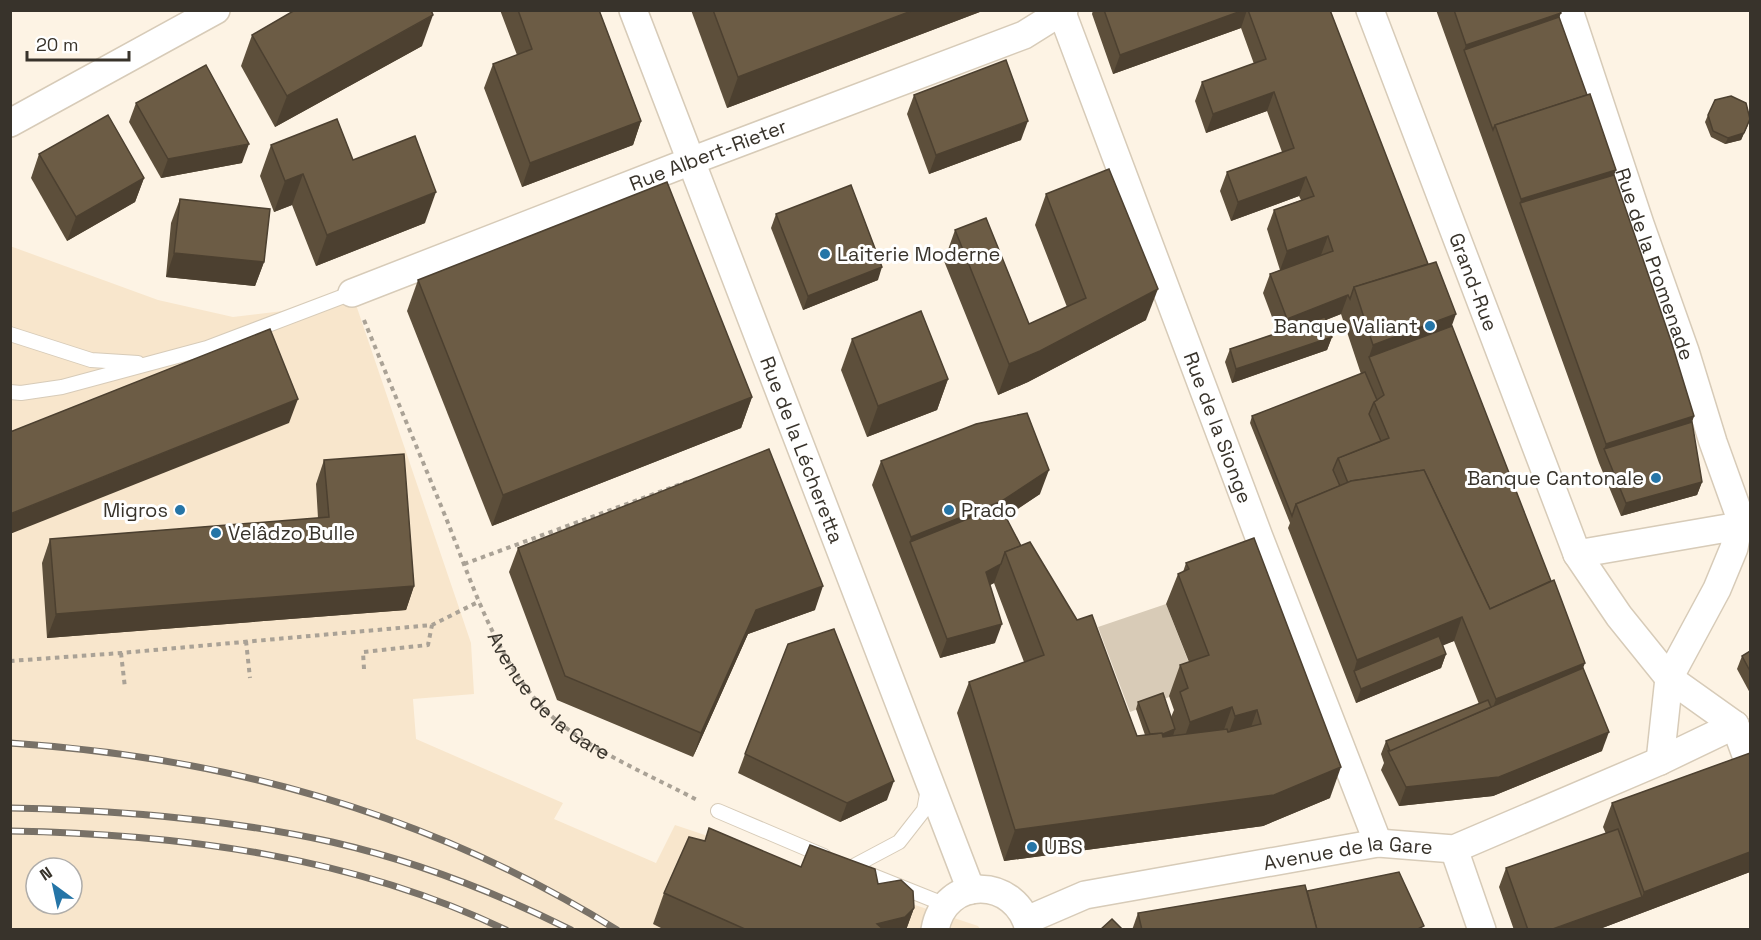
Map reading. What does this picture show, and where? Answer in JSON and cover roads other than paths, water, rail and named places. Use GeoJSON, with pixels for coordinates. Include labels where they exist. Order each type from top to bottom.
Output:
{"type":"FeatureCollection","features":[{"type":"Feature","properties":{"kind":"street"},"geometry":{"type":"LineString","coordinates":[[10,123],[216,10]]}},
{"type":"Feature","properties":{"kind":"street","name":"Rue de la Lécheretta"},"geometry":{"type":"LineString","coordinates":[[633,10],[971,890]]}},
{"type":"Feature","properties":{"kind":"street","name":"Grand-Rue"},"geometry":{"type":"LineString","coordinates":[[1371,10],[1577,554],[1619,616],[1669,678],[1735,725]]}},
{"type":"Feature","properties":{"kind":"street","name":"Rue de la Promenade"},"geometry":{"type":"LineString","coordinates":[[1569,10],[1713,442],[1743,516]]}},
{"type":"Feature","properties":{"kind":"street","name":"Rue Albert-Rieter"},"geometry":{"type":"LineString","coordinates":[[352,293],[1024,35],[1062,11]]}},
{"type":"Feature","properties":{"kind":"street","name":"Rue de la Sionge"},"geometry":{"type":"LineString","coordinates":[[1062,11],[1259,537],[1378,843]]}},
{"type":"Feature","properties":{"kind":"street"},"geometry":{"type":"LineString","coordinates":[[1577,554],[1743,516],[1734,548],[1718,589],[1669,678],[1660,761]]}},
{"type":"Feature","properties":{"kind":"street"},"geometry":{"type":"LineString","coordinates":[[1735,725],[1750,766]]}},
{"type":"Feature","properties":{"kind":"street","name":"Avenue de la Gare"},"geometry":{"type":"LineString","coordinates":[[1028,925],[1085,895],[1378,843],[1454,849],[1660,761],[1735,725]]}},
{"type":"Feature","properties":{"kind":"street"},"geometry":{"type":"LineString","coordinates":[[1454,849],[1482,930]]}},
{"type":"Feature","properties":{"kind":"street"},"geometry":{"type":"LineString","coordinates":[[940,917],[957,895],[985,888],[1004,895],[1021,908],[1028,925]]}},
{"type":"Feature","properties":{"kind":"lane"},"geometry":{"type":"LineString","coordinates":[[10,392],[21,393],[62,387],[207,348],[352,293]]}},
{"type":"Feature","properties":{"kind":"lane"},"geometry":{"type":"LineString","coordinates":[[10,334],[91,360],[149,364]]}},
{"type":"Feature","properties":{"kind":"lane"},"geometry":{"type":"LineString","coordinates":[[852,867],[900,842],[924,810],[930,783]]}},
{"type":"Feature","properties":{"kind":"lane"},"geometry":{"type":"LineString","coordinates":[[718,811],[852,867],[940,917]]}},
{"type":"Feature","properties":{"kind":"railway"},"geometry":{"type":"LineString","coordinates":[[10,743],[91,750],[171,762],[249,778],[326,798],[401,824],[474,854],[546,889],[617,930]]}},
{"type":"Feature","properties":{"kind":"railway"},"geometry":{"type":"LineString","coordinates":[[10,808],[172,817],[253,827],[332,842],[394,858],[454,879],[571,930]]}},
{"type":"Feature","properties":{"kind":"railway"},"geometry":{"type":"LineString","coordinates":[[10,831],[137,837],[264,854],[326,867],[387,884],[447,905],[506,930]]}},
{"type":"Feature","properties":{"kind":"place","name":"Laiterie Moderne"},"geometry":{"type":"Point","coordinates":[825,254]}},
{"type":"Feature","properties":{"kind":"place","name":"Banque Valiant"},"geometry":{"type":"Point","coordinates":[1430,326]}},
{"type":"Feature","properties":{"kind":"place","name":"Banque Cantonale"},"geometry":{"type":"Point","coordinates":[1656,478]}},
{"type":"Feature","properties":{"kind":"place","name":"Migros"},"geometry":{"type":"Point","coordinates":[180,510]}},
{"type":"Feature","properties":{"kind":"place","name":"Prado"},"geometry":{"type":"Point","coordinates":[949,510]}},
{"type":"Feature","properties":{"kind":"place","name":"Velâdzo Bulle"},"geometry":{"type":"Point","coordinates":[216,533]}},
{"type":"Feature","properties":{"kind":"place","name":"UBS"},"geometry":{"type":"Point","coordinates":[1032,847]}}]}
